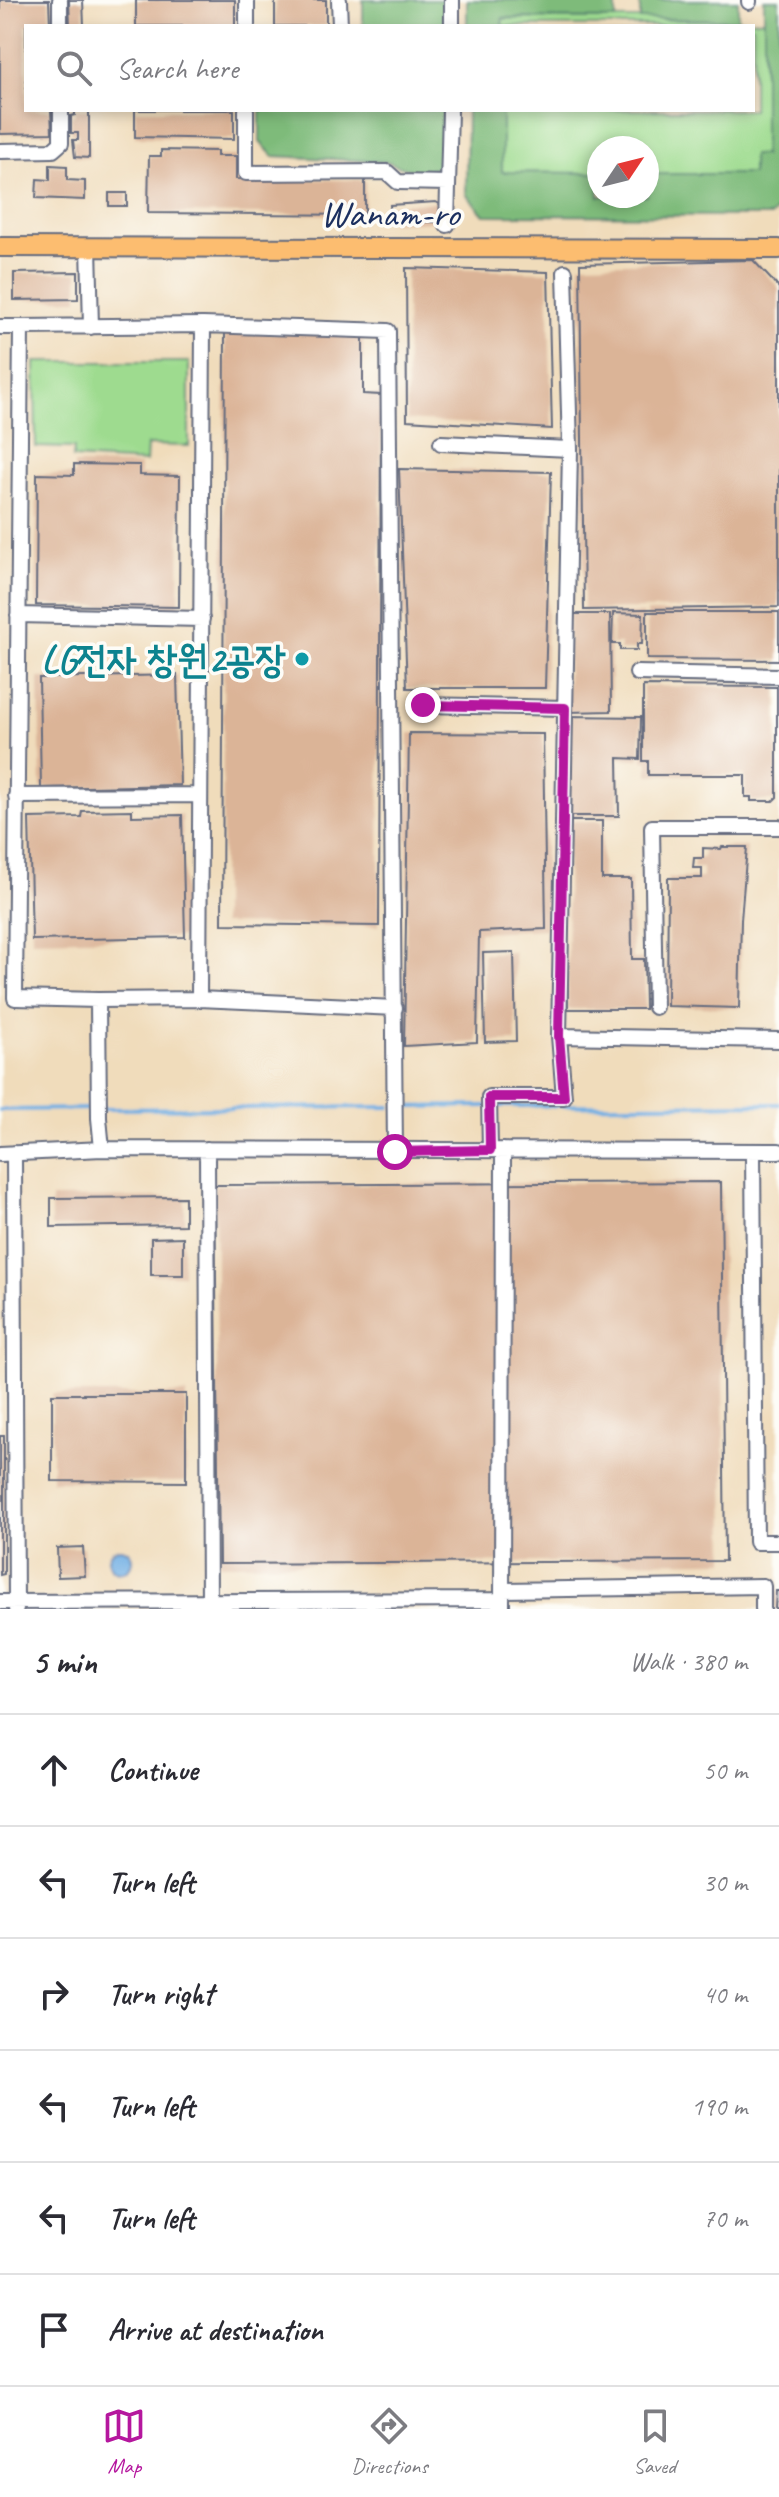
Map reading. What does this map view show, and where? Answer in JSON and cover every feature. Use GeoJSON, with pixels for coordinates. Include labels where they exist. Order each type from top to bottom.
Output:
{"type":"FeatureCollection","features":[{"type":"Feature","properties":{"kind":"main road","name":"Wanam-ro"},"geometry":{"type":"LineString","coordinates":[[0,247],[779,249]]}},
{"type":"Feature","properties":{"kind":"lane"},"geometry":{"type":"LineString","coordinates":[[60,0],[60,24]]}},
{"type":"Feature","properties":{"kind":"lane"},"geometry":{"type":"LineString","coordinates":[[247,0],[247,24]]}},
{"type":"Feature","properties":{"kind":"lane"},"geometry":{"type":"LineString","coordinates":[[339,0],[340,24]]}},
{"type":"Feature","properties":{"kind":"lane"},"geometry":{"type":"LineString","coordinates":[[452,0],[452,24]]}},
{"type":"Feature","properties":{"kind":"lane"},"geometry":{"type":"LineString","coordinates":[[0,151],[53,150],[61,143],[61,112]]}},
{"type":"Feature","properties":{"kind":"lane"},"geometry":{"type":"LineString","coordinates":[[246,112],[246,173],[387,172],[398,182],[448,183]]}},
{"type":"Feature","properties":{"kind":"lane"},"geometry":{"type":"LineString","coordinates":[[447,225],[450,112]]}},
{"type":"Feature","properties":{"kind":"lane"},"geometry":{"type":"LineString","coordinates":[[89,246],[91,327]]}},
{"type":"Feature","properties":{"kind":"lane"},"geometry":{"type":"LineString","coordinates":[[503,1599],[497,1150],[488,1115],[489,1097],[564,1097],[559,1036],[570,449],[565,272]]}},
{"type":"Feature","properties":{"kind":"lane"},"geometry":{"type":"LineString","coordinates":[[199,999],[203,325]]}},
{"type":"Feature","properties":{"kind":"lane"},"geometry":{"type":"LineString","coordinates":[[0,327],[203,325],[388,331],[395,1152]]}},
{"type":"Feature","properties":{"kind":"lane"},"geometry":{"type":"LineString","coordinates":[[21,327],[16,796],[7,998],[199,999],[395,1008]]}},
{"type":"Feature","properties":{"kind":"lane"},"geometry":{"type":"LineString","coordinates":[[441,443],[570,449]]}},
{"type":"Feature","properties":{"kind":"lane"},"geometry":{"type":"LineString","coordinates":[[18,615],[202,619]]}},
{"type":"Feature","properties":{"kind":"lane"},"geometry":{"type":"LineString","coordinates":[[637,673],[779,676]]}},
{"type":"Feature","properties":{"kind":"lane"},"geometry":{"type":"LineString","coordinates":[[423,705],[565,708]]}},
{"type":"Feature","properties":{"kind":"lane"},"geometry":{"type":"LineString","coordinates":[[16,796],[200,795]]}},
{"type":"Feature","properties":{"kind":"lane"},"geometry":{"type":"LineString","coordinates":[[655,1007],[652,827],[779,827]]}},
{"type":"Feature","properties":{"kind":"lane"},"geometry":{"type":"LineString","coordinates":[[98,1000],[102,1149]]}},
{"type":"Feature","properties":{"kind":"lane"},"geometry":{"type":"LineString","coordinates":[[559,1036],[779,1040]]}},
{"type":"Feature","properties":{"kind":"lane"},"geometry":{"type":"LineString","coordinates":[[16,1605],[7,1154],[102,1149],[779,1151]]}},
{"type":"Feature","properties":{"kind":"lane"},"geometry":{"type":"LineString","coordinates":[[207,1149],[208,1605]]}},
{"type":"Feature","properties":{"kind":"lane"},"geometry":{"type":"LineString","coordinates":[[753,1151],[756,1542],[779,1542]]}},
{"type":"Feature","properties":{"kind":"lane"},"geometry":{"type":"LineString","coordinates":[[0,1602],[16,1605],[208,1605],[503,1599],[763,1586],[763,1609]]}},
{"type":"Feature","properties":{"kind":"green space"},"geometry":{"type":"Polygon","coordinates":[[[363,0],[443,0],[443,24],[363,24],[363,0]]]}},
{"type":"Feature","properties":{"kind":"green space"},"geometry":{"type":"Polygon","coordinates":[[[467,0],[616,0],[616,19],[503,18],[502,24],[467,24],[467,0]]]}},
{"type":"Feature","properties":{"kind":"green space"},"geometry":{"type":"Polygon","coordinates":[[[640,0],[738,0],[738,20],[640,19],[640,0]]]}},
{"type":"Feature","properties":{"kind":"green space"},"geometry":{"type":"Polygon","coordinates":[[[764,0],[779,0],[779,208],[771,216],[484,215],[466,194],[467,112],[502,112],[502,172],[587,173],[587,208],[659,208],[659,174],[752,174],[752,155],[764,155],[764,0]]]}},
{"type":"Feature","properties":{"kind":"green space"},"geometry":{"type":"Polygon","coordinates":[[[502,18],[764,20],[764,155],[752,174],[659,174],[659,136],[587,136],[587,173],[502,173],[502,112],[755,112],[755,24],[502,24],[502,18]]]}},
{"type":"Feature","properties":{"kind":"green space"},"geometry":{"type":"Polygon","coordinates":[[[260,112],[443,112],[442,165],[430,170],[416,170],[389,162],[273,156],[260,142],[260,112]]]}},
{"type":"Feature","properties":{"kind":"green space"},"geometry":{"type":"Polygon","coordinates":[[[35,362],[189,362],[189,446],[147,445],[146,462],[73,458],[74,448],[36,447],[35,362]]]}},
{"type":"Feature","properties":{"kind":"water"},"geometry":{"type":"Polygon","coordinates":[[[120,1548],[131,1555],[132,1560],[125,1571],[120,1572],[109,1565],[108,1560],[115,1549],[120,1548]]]}},
{"type":"Feature","properties":{"kind":"building"},"geometry":{"type":"Polygon","coordinates":[[[0,0],[49,0],[50,24],[24,24],[24,112],[51,112],[52,133],[0,134],[0,0]]]}},
{"type":"Feature","properties":{"kind":"building"},"geometry":{"type":"Polygon","coordinates":[[[69,0],[83,0],[84,24],[70,24],[69,0]]]}},
{"type":"Feature","properties":{"kind":"building"},"geometry":{"type":"Polygon","coordinates":[[[136,0],[235,0],[235,24],[136,24],[136,0]]]}},
{"type":"Feature","properties":{"kind":"building"},"geometry":{"type":"Polygon","coordinates":[[[275,0],[326,0],[326,24],[275,24],[275,0]]]}},
{"type":"Feature","properties":{"kind":"building"},"geometry":{"type":"Polygon","coordinates":[[[75,112],[89,112],[89,158],[75,157],[73,140],[78,140],[78,133],[71,133],[71,116],[75,112]]]}},
{"type":"Feature","properties":{"kind":"building"},"geometry":{"type":"Polygon","coordinates":[[[135,112],[234,112],[234,139],[135,137],[135,112]]]}},
{"type":"Feature","properties":{"kind":"building"},"geometry":{"type":"Polygon","coordinates":[[[161,150],[217,151],[217,156],[236,156],[236,179],[365,180],[365,215],[148,213],[149,156],[161,156],[161,150]]]}},
{"type":"Feature","properties":{"kind":"building"},"geometry":{"type":"Polygon","coordinates":[[[50,165],[67,166],[67,180],[85,181],[85,200],[36,198],[37,179],[50,180],[50,165]]]}},
{"type":"Feature","properties":{"kind":"building"},"geometry":{"type":"Polygon","coordinates":[[[109,193],[127,193],[127,206],[109,206],[109,193]]]}},
{"type":"Feature","properties":{"kind":"building"},"geometry":{"type":"Polygon","coordinates":[[[436,202],[441,205],[442,219],[437,222],[391,222],[390,205],[436,202]]]}},
{"type":"Feature","properties":{"kind":"building"},"geometry":{"type":"Polygon","coordinates":[[[753,260],[779,288],[779,607],[584,610],[580,264],[753,260]]]}},
{"type":"Feature","properties":{"kind":"building"},"geometry":{"type":"Polygon","coordinates":[[[406,268],[548,272],[552,429],[407,420],[406,268]]]}},
{"type":"Feature","properties":{"kind":"building"},"geometry":{"type":"Polygon","coordinates":[[[78,272],[78,299],[14,300],[14,273],[78,272]]]}},
{"type":"Feature","properties":{"kind":"building","name":"LG전자 창원2공장"},"geometry":{"type":"Polygon","coordinates":[[[225,332],[363,334],[363,394],[381,395],[379,926],[222,924],[225,332]]]}},
{"type":"Feature","properties":{"kind":"building"},"geometry":{"type":"Polygon","coordinates":[[[74,464],[140,465],[140,475],[180,476],[179,607],[36,605],[37,474],[74,475],[74,464]]]}},
{"type":"Feature","properties":{"kind":"building"},"geometry":{"type":"Polygon","coordinates":[[[399,469],[551,472],[545,688],[407,688],[399,469]]]}},
{"type":"Feature","properties":{"kind":"building"},"geometry":{"type":"Polygon","coordinates":[[[647,612],[779,612],[779,660],[647,659],[647,612]]]}},
{"type":"Feature","properties":{"kind":"building"},"geometry":{"type":"Polygon","coordinates":[[[613,613],[643,614],[642,644],[637,644],[637,650],[620,650],[620,644],[612,644],[613,613]]]}},
{"type":"Feature","properties":{"kind":"building"},"geometry":{"type":"Polygon","coordinates":[[[569,614],[610,614],[611,711],[567,712],[569,614]]]}},
{"type":"Feature","properties":{"kind":"building"},"geometry":{"type":"Polygon","coordinates":[[[177,675],[180,785],[41,788],[39,678],[177,675]]]}},
{"type":"Feature","properties":{"kind":"building"},"geometry":{"type":"Polygon","coordinates":[[[643,686],[777,687],[777,797],[773,801],[751,801],[751,797],[745,797],[745,775],[648,775],[648,761],[643,761],[643,686]]]}},
{"type":"Feature","properties":{"kind":"building"},"geometry":{"type":"Polygon","coordinates":[[[566,716],[641,717],[640,759],[618,758],[619,816],[567,816],[566,716]]]}},
{"type":"Feature","properties":{"kind":"building"},"geometry":{"type":"Polygon","coordinates":[[[409,733],[543,734],[546,929],[479,932],[477,1042],[404,1046],[409,733]]]}},
{"type":"Feature","properties":{"kind":"building"},"geometry":{"type":"Polygon","coordinates":[[[132,810],[132,816],[182,815],[185,937],[32,940],[29,818],[81,817],[82,811],[132,810]]]}},
{"type":"Feature","properties":{"kind":"building"},"geometry":{"type":"Polygon","coordinates":[[[567,821],[602,821],[602,879],[631,879],[632,959],[644,959],[645,1009],[568,1009],[567,821]]]}},
{"type":"Feature","properties":{"kind":"building"},"geometry":{"type":"Polygon","coordinates":[[[747,847],[739,1008],[667,1006],[668,878],[702,878],[702,868],[693,868],[694,858],[703,858],[703,848],[747,847]]]}},
{"type":"Feature","properties":{"kind":"building"},"geometry":{"type":"Polygon","coordinates":[[[514,952],[516,1041],[485,1042],[483,953],[514,952]]]}},
{"type":"Feature","properties":{"kind":"building"},"geometry":{"type":"Polygon","coordinates":[[[721,1182],[725,1561],[219,1564],[215,1185],[721,1182]]]}},
{"type":"Feature","properties":{"kind":"building"},"geometry":{"type":"Polygon","coordinates":[[[185,1197],[185,1225],[51,1227],[51,1198],[185,1197]]]}},
{"type":"Feature","properties":{"kind":"building"},"geometry":{"type":"Polygon","coordinates":[[[183,1237],[183,1275],[151,1275],[151,1238],[183,1237]]]}},
{"type":"Feature","properties":{"kind":"building"},"geometry":{"type":"Polygon","coordinates":[[[52,1394],[186,1394],[186,1482],[52,1481],[52,1394]]]}},
{"type":"Feature","properties":{"kind":"building"},"geometry":{"type":"Polygon","coordinates":[[[0,1436],[4,1436],[4,1574],[0,1575],[0,1436]]]}},
{"type":"Feature","properties":{"kind":"building"},"geometry":{"type":"Polygon","coordinates":[[[83,1547],[85,1576],[58,1577],[57,1548],[83,1547]]]}},
{"type":"Feature","properties":{"kind":"building"},"geometry":{"type":"Polygon","coordinates":[[[776,1591],[779,1591],[779,1609],[775,1609],[776,1591]]]}},
{"type":"Feature","properties":{"kind":"waterway"},"geometry":{"type":"LineString","coordinates":[[494,1106],[779,1104]]}},
{"type":"Feature","properties":{"kind":"waterway"},"geometry":{"type":"LineString","coordinates":[[398,1107],[486,1106]]}},
{"type":"Feature","properties":{"kind":"waterway"},"geometry":{"type":"LineString","coordinates":[[102,1109],[390,1107]]}},
{"type":"Feature","properties":{"kind":"waterway"},"geometry":{"type":"LineString","coordinates":[[0,1110],[94,1109]]}},
{"type":"Feature","properties":{"kind":"place","name":"LG전자 창원2공장"},"geometry":{"type":"Point","coordinates":[302,659]}},
{"type":"Feature","properties":{"kind":"route"},"geometry":{"type":"LineString","coordinates":[[395,1152],[490,1150],[489,1097],[564,1097],[559,1036],[565,708],[423,705]]}}]}
